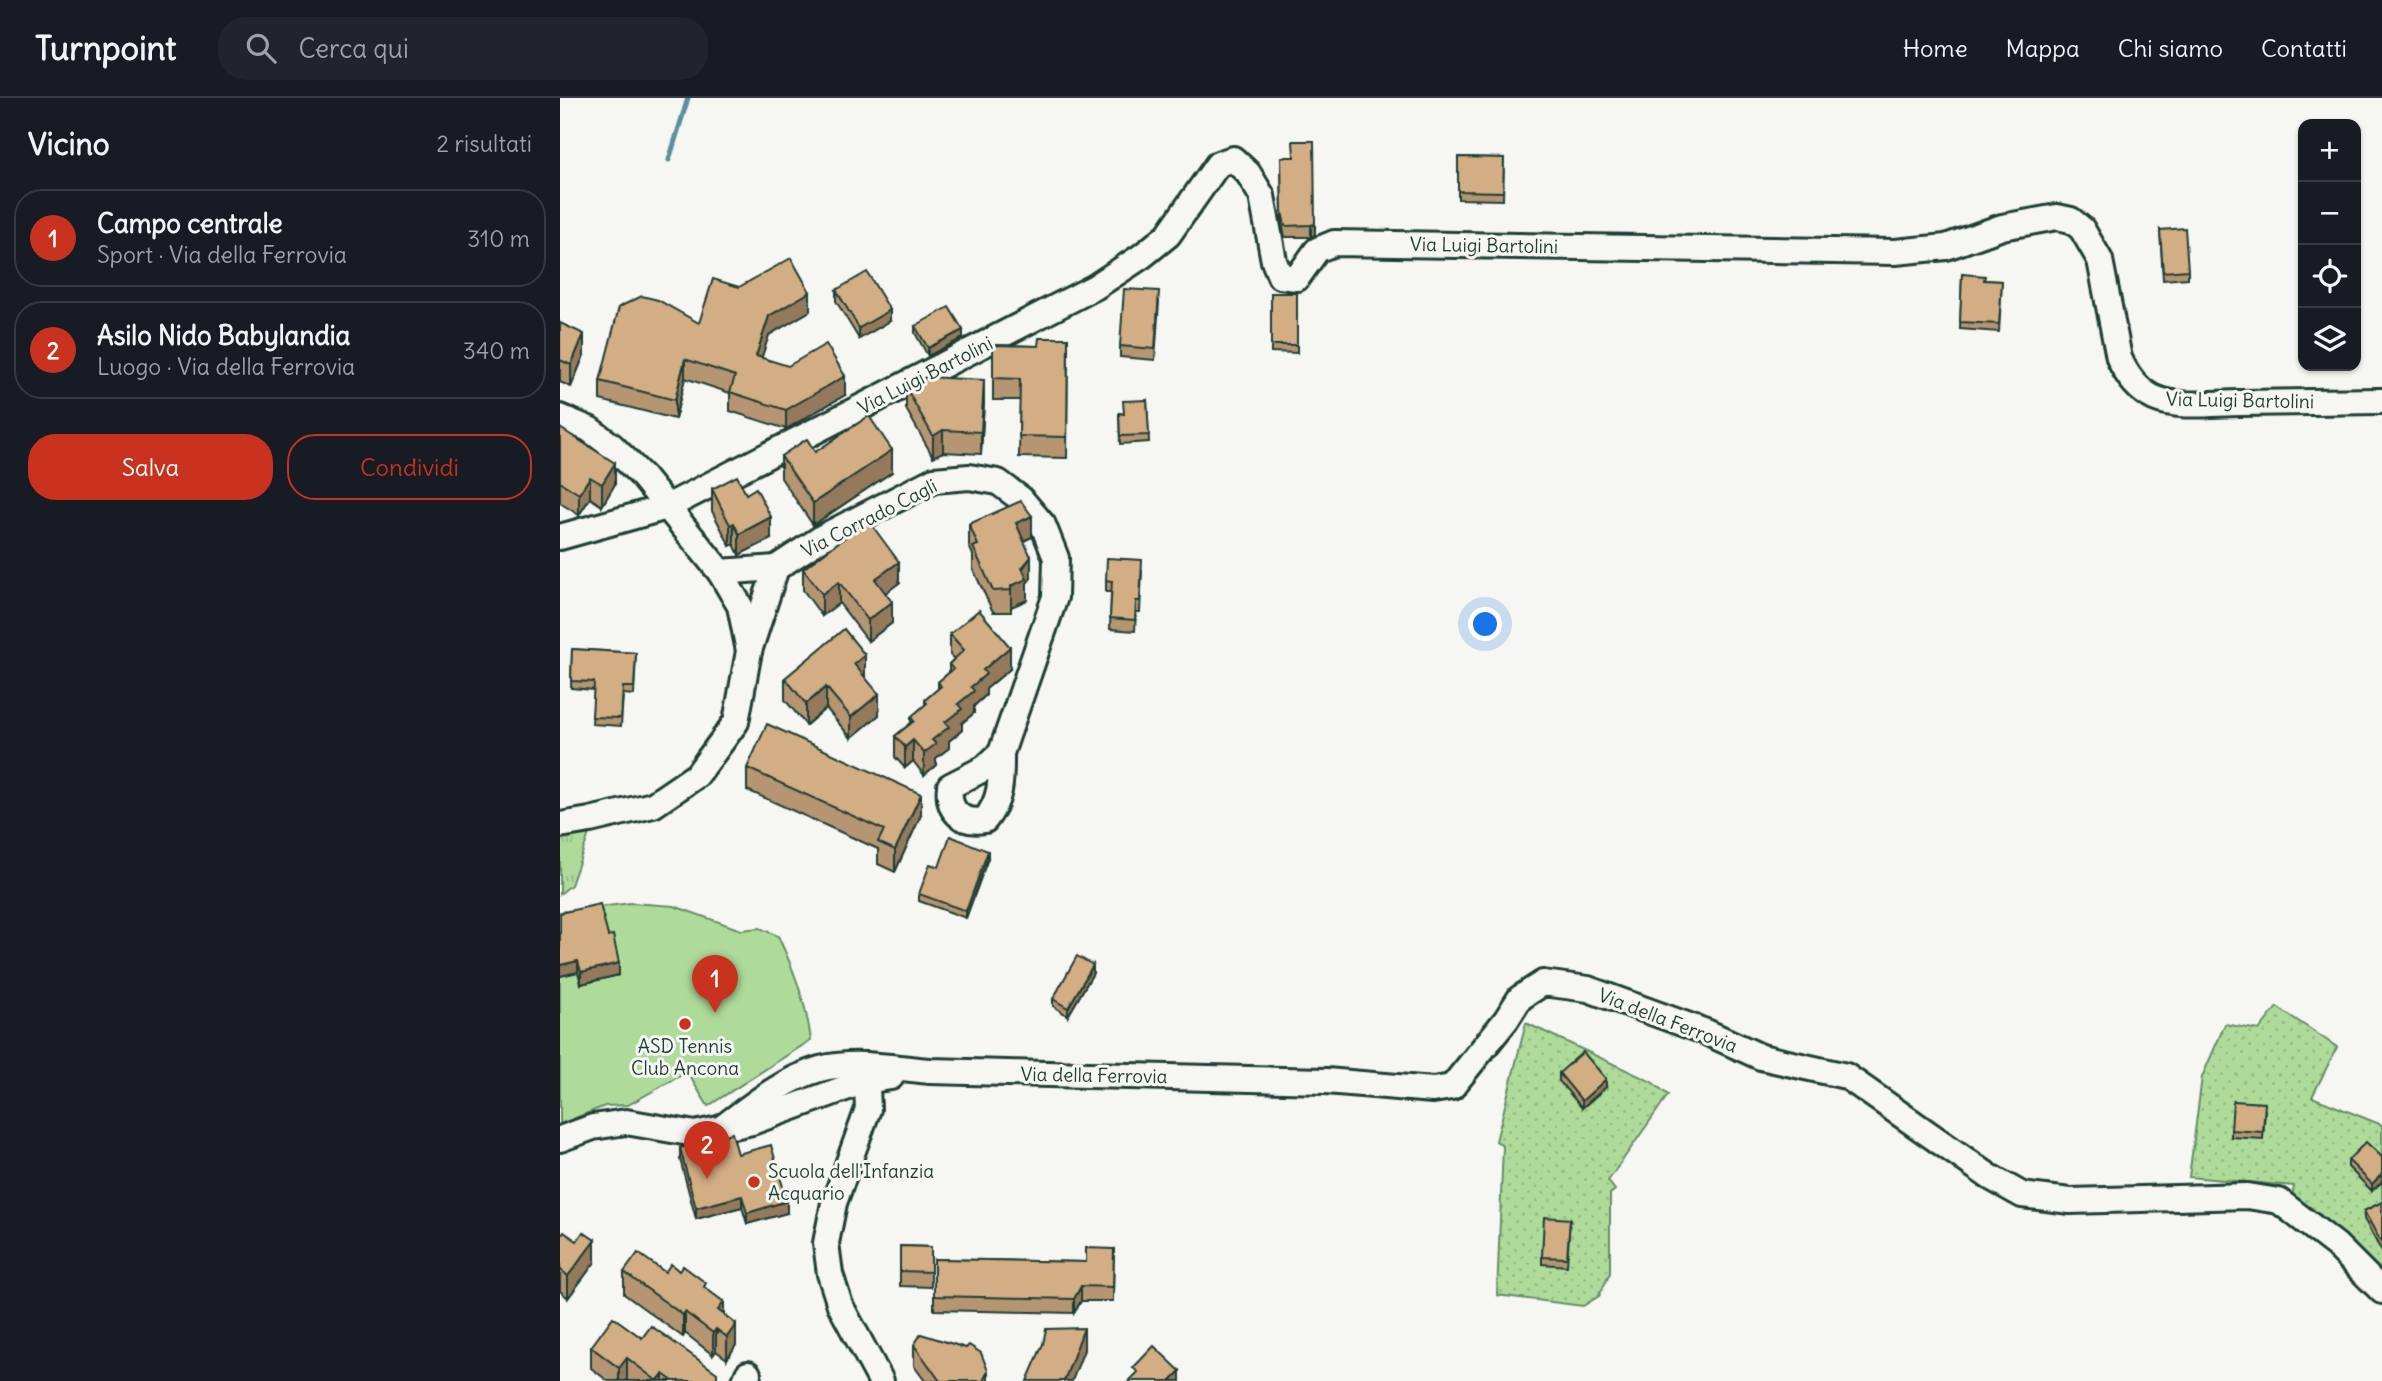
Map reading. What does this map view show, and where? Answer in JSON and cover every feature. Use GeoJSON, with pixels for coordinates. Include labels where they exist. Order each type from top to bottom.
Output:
{"type":"FeatureCollection","features":[{"type":"Feature","properties":{"kind":"street","name":"Via Luigi Bartolini"},"geometry":{"type":"LineString","coordinates":[[560,537],[667,507],[1095,287],[1168,235],[1218,164],[1233,159],[1248,173],[1262,196],[1274,261],[1280,276],[1287,278],[1297,278],[1317,250],[1334,243],[1895,252],[1946,247],[2002,227],[2057,217],[2071,220],[2082,229],[2091,243],[2100,260],[2119,358],[2125,372],[2140,389],[2155,398],[2205,403],[2382,401]]}},
{"type":"Feature","properties":{"kind":"street"},"geometry":{"type":"LineString","coordinates":[[560,417],[589,429],[612,446],[643,477],[719,572],[740,606],[749,651]]}},
{"type":"Feature","properties":{"kind":"street","name":"Via Corrado Cagli"},"geometry":{"type":"LineString","coordinates":[[719,572],[776,568],[823,537],[934,480],[969,477],[998,482],[1021,499],[1043,525],[1056,558],[1055,597],[1001,753]]}},
{"type":"Feature","properties":{"kind":"street"},"geometry":{"type":"LineString","coordinates":[[560,825],[653,805],[697,775],[736,722],[749,651],[776,568]]}},
{"type":"Feature","properties":{"kind":"street","name":"Via della Ferrovia"},"geometry":{"type":"LineString","coordinates":[[722,1128],[780,1088],[822,1069],[865,1073],[930,1072],[1326,1082],[1433,1090],[1452,1087],[1506,1020],[1520,998],[1544,983],[1588,989],[1706,1032],[1761,1057],[1846,1076],[1990,1177],[2022,1195],[2070,1201],[2247,1196],[2279,1201],[2336,1245],[2382,1291]]}},
{"type":"Feature","properties":{"kind":"street"},"geometry":{"type":"LineString","coordinates":[[822,1069],[822,1097],[839,1105],[850,1115],[854,1142]]}},
{"type":"Feature","properties":{"kind":"street"},"geometry":{"type":"LineString","coordinates":[[865,1073],[868,1109],[834,1203],[826,1243],[830,1273],[840,1305],[881,1381]]}},
{"type":"Feature","properties":{"kind":"street","name":"Via della Ferrovia"},"geometry":{"type":"LineString","coordinates":[[560,1139],[593,1127],[626,1122],[695,1134],[752,1122],[822,1097],[865,1073]]}},
{"type":"Feature","properties":{"kind":"green space"},"geometry":{"type":"Polygon","coordinates":[[[590,831],[571,885],[560,894],[560,836],[590,831]]]}},
{"type":"Feature","properties":{"kind":"green space","name":"ASD Tennis Club Ancona"},"geometry":{"type":"Polygon","coordinates":[[[631,903],[674,906],[741,930],[760,928],[778,936],[799,986],[811,1040],[708,1106],[687,1072],[628,1105],[605,1106],[560,1124],[560,912],[631,903]]]}},
{"type":"Feature","properties":{"kind":"green space"},"geometry":{"type":"Polygon","coordinates":[[[2277,1007],[2337,1047],[2312,1097],[2382,1125],[2382,1276],[2292,1198],[2294,1186],[2189,1177],[2202,1077],[2225,1024],[2259,1030],[2277,1007]]]}},
{"type":"Feature","properties":{"kind":"green space"},"geometry":{"type":"Polygon","coordinates":[[[1526,1023],[1652,1082],[1668,1095],[1608,1181],[1615,1190],[1610,1194],[1610,1273],[1599,1296],[1583,1306],[1497,1295],[1503,1146],[1496,1141],[1526,1023]]]}},
{"type":"Feature","properties":{"kind":"building"},"geometry":{"type":"Polygon","coordinates":[[[1293,141],[1314,141],[1315,224],[1311,225],[1285,226],[1282,211],[1281,157],[1294,157],[1293,141]]]}},
{"type":"Feature","properties":{"kind":"building"},"geometry":{"type":"Polygon","coordinates":[[[1458,157],[1504,158],[1503,192],[1458,191],[1458,157]]]}},
{"type":"Feature","properties":{"kind":"building"},"geometry":{"type":"Polygon","coordinates":[[[2185,228],[2188,270],[2163,272],[2160,230],[2185,228]]]}},
{"type":"Feature","properties":{"kind":"building"},"geometry":{"type":"Polygon","coordinates":[[[791,258],[810,292],[769,316],[756,356],[788,366],[826,344],[845,376],[786,410],[730,392],[735,376],[685,359],[675,400],[600,381],[619,307],[642,296],[658,300],[699,323],[713,279],[739,287],[791,258]]]}},
{"type":"Feature","properties":{"kind":"building"},"geometry":{"type":"Polygon","coordinates":[[[867,272],[890,310],[859,328],[836,290],[867,272]]]}},
{"type":"Feature","properties":{"kind":"building"},"geometry":{"type":"Polygon","coordinates":[[[1962,274],[1985,276],[1984,280],[2002,281],[1999,324],[1960,322],[1962,274]]]}},
{"type":"Feature","properties":{"kind":"building"},"geometry":{"type":"Polygon","coordinates":[[[1124,289],[1159,291],[1155,349],[1120,346],[1124,289]]]}},
{"type":"Feature","properties":{"kind":"building"},"geometry":{"type":"Polygon","coordinates":[[[1271,293],[1297,293],[1297,345],[1271,345],[1271,293]]]}},
{"type":"Feature","properties":{"kind":"building"},"geometry":{"type":"Polygon","coordinates":[[[949,307],[963,330],[928,348],[915,326],[949,307]]]}},
{"type":"Feature","properties":{"kind":"building"},"geometry":{"type":"Polygon","coordinates":[[[560,323],[584,334],[571,365],[560,360],[560,323]]]}},
{"type":"Feature","properties":{"kind":"building"},"geometry":{"type":"Polygon","coordinates":[[[1039,338],[1068,338],[1067,437],[1019,436],[1020,379],[993,378],[993,345],[1038,346],[1039,338]]]}},
{"type":"Feature","properties":{"kind":"building"},"geometry":{"type":"Polygon","coordinates":[[[926,377],[984,380],[981,432],[943,430],[933,436],[906,388],[926,377]]]}},
{"type":"Feature","properties":{"kind":"building"},"geometry":{"type":"Polygon","coordinates":[[[1147,400],[1149,435],[1120,436],[1119,413],[1124,414],[1123,401],[1147,400]]]}},
{"type":"Feature","properties":{"kind":"building"},"geometry":{"type":"Polygon","coordinates":[[[869,416],[892,450],[813,503],[781,456],[807,439],[815,452],[869,416]]]}},
{"type":"Feature","properties":{"kind":"building"},"geometry":{"type":"Polygon","coordinates":[[[560,428],[615,463],[602,484],[590,477],[579,494],[560,482],[560,428]]]}},
{"type":"Feature","properties":{"kind":"building"},"geometry":{"type":"Polygon","coordinates":[[[737,476],[746,494],[756,488],[771,517],[739,534],[734,523],[730,525],[712,489],[737,476]]]}},
{"type":"Feature","properties":{"kind":"building"},"geometry":{"type":"Polygon","coordinates":[[[1021,501],[1032,516],[1016,523],[1031,557],[1022,568],[1027,579],[1011,586],[1011,590],[993,591],[973,547],[978,545],[969,524],[1021,501]]]}},
{"type":"Feature","properties":{"kind":"building"},"geometry":{"type":"Polygon","coordinates":[[[868,520],[899,562],[875,579],[892,602],[868,620],[839,582],[822,594],[803,569],[868,520]]]}},
{"type":"Feature","properties":{"kind":"building"},"geometry":{"type":"Polygon","coordinates":[[[1107,558],[1142,560],[1140,601],[1136,601],[1135,620],[1110,618],[1112,581],[1106,580],[1107,558]]]}},
{"type":"Feature","properties":{"kind":"building"},"geometry":{"type":"Polygon","coordinates":[[[979,610],[1010,647],[983,670],[986,674],[971,687],[974,691],[958,704],[962,709],[945,722],[949,727],[932,740],[936,744],[924,753],[913,740],[905,747],[895,736],[914,721],[911,717],[941,686],[938,682],[953,669],[949,664],[964,650],[950,634],[979,610]]]}},
{"type":"Feature","properties":{"kind":"building"},"geometry":{"type":"Polygon","coordinates":[[[844,629],[865,655],[854,664],[879,694],[851,717],[826,687],[806,704],[785,678],[844,629]]]}},
{"type":"Feature","properties":{"kind":"building"},"geometry":{"type":"Polygon","coordinates":[[[572,649],[636,653],[634,687],[623,687],[621,718],[592,717],[594,682],[571,681],[572,649]]]}},
{"type":"Feature","properties":{"kind":"building"},"geometry":{"type":"Polygon","coordinates":[[[767,724],[921,794],[895,850],[878,842],[884,830],[747,768],[767,724]]]}},
{"type":"Feature","properties":{"kind":"building"},"geometry":{"type":"Polygon","coordinates":[[[950,836],[988,851],[966,911],[919,894],[930,864],[939,867],[950,836]]]}},
{"type":"Feature","properties":{"kind":"building"},"geometry":{"type":"Polygon","coordinates":[[[600,904],[608,936],[613,935],[619,963],[581,972],[578,961],[560,965],[560,913],[600,904]]]}},
{"type":"Feature","properties":{"kind":"building"},"geometry":{"type":"Polygon","coordinates":[[[1077,956],[1093,965],[1068,1008],[1053,999],[1077,956]]]}},
{"type":"Feature","properties":{"kind":"building"},"geometry":{"type":"Polygon","coordinates":[[[1583,1052],[1606,1079],[1582,1101],[1559,1073],[1583,1052]]]}},
{"type":"Feature","properties":{"kind":"building"},"geometry":{"type":"Polygon","coordinates":[[[2233,1101],[2265,1103],[2263,1132],[2231,1130],[2233,1101]]]}},
{"type":"Feature","properties":{"kind":"building"},"geometry":{"type":"Polygon","coordinates":[[[732,1133],[738,1154],[771,1145],[787,1201],[747,1213],[742,1196],[696,1208],[680,1148],[732,1133]]]}},
{"type":"Feature","properties":{"kind":"building"},"geometry":{"type":"Polygon","coordinates":[[[2366,1142],[2382,1157],[2382,1174],[2372,1184],[2348,1160],[2366,1142]]]}},
{"type":"Feature","properties":{"kind":"building"},"geometry":{"type":"Polygon","coordinates":[[[2382,1202],[2382,1244],[2364,1211],[2382,1202]]]}},
{"type":"Feature","properties":{"kind":"building"},"geometry":{"type":"Polygon","coordinates":[[[1544,1217],[1570,1219],[1567,1258],[1542,1257],[1544,1217]]]}},
{"type":"Feature","properties":{"kind":"building"},"geometry":{"type":"Polygon","coordinates":[[[564,1232],[577,1241],[583,1232],[595,1240],[568,1276],[560,1269],[560,1238],[564,1232]]]}},
{"type":"Feature","properties":{"kind":"building"},"geometry":{"type":"Polygon","coordinates":[[[900,1246],[931,1247],[931,1272],[900,1271],[900,1246]]]}},
{"type":"Feature","properties":{"kind":"building"},"geometry":{"type":"Polygon","coordinates":[[[1086,1248],[1114,1249],[1113,1287],[1081,1286],[1074,1299],[934,1296],[934,1259],[1086,1262],[1086,1248]]]}},
{"type":"Feature","properties":{"kind":"building"},"geometry":{"type":"Polygon","coordinates":[[[638,1253],[665,1272],[671,1264],[679,1271],[683,1266],[706,1283],[704,1287],[724,1302],[718,1310],[736,1324],[727,1337],[716,1329],[713,1333],[685,1312],[683,1315],[624,1272],[638,1253]]]}},
{"type":"Feature","properties":{"kind":"building"},"geometry":{"type":"Polygon","coordinates":[[[613,1317],[642,1338],[651,1326],[717,1373],[717,1381],[673,1381],[663,1374],[657,1381],[627,1358],[619,1368],[591,1347],[613,1317]]]}},
{"type":"Feature","properties":{"kind":"building"},"geometry":{"type":"Polygon","coordinates":[[[1084,1328],[1064,1381],[1027,1381],[1043,1344],[1046,1329],[1084,1328]]]}},
{"type":"Feature","properties":{"kind":"building"},"geometry":{"type":"Polygon","coordinates":[[[921,1334],[966,1348],[969,1345],[981,1353],[988,1371],[983,1381],[940,1381],[914,1345],[921,1334]]]}},
{"type":"Feature","properties":{"kind":"building"},"geometry":{"type":"Polygon","coordinates":[[[1154,1346],[1180,1371],[1170,1381],[1129,1381],[1138,1372],[1133,1368],[1154,1346]]]}},
{"type":"Feature","properties":{"kind":"waterway"},"geometry":{"type":"LineString","coordinates":[[669,160],[688,98]]}},
{"type":"Feature","properties":{"kind":"place","name":"Campo centrale"},"geometry":{"type":"Point","coordinates":[715,1013]}},
{"type":"Feature","properties":{"kind":"place","name":"ASD Tennis Club Ancona"},"geometry":{"type":"Point","coordinates":[685,1024]}},
{"type":"Feature","properties":{"kind":"place","name":"Asilo Nido Babylandia"},"geometry":{"type":"Point","coordinates":[707,1179]}},
{"type":"Feature","properties":{"kind":"place","name":"Scuola dell'Infanzia Acquario"},"geometry":{"type":"Point","coordinates":[754,1182]}}]}
